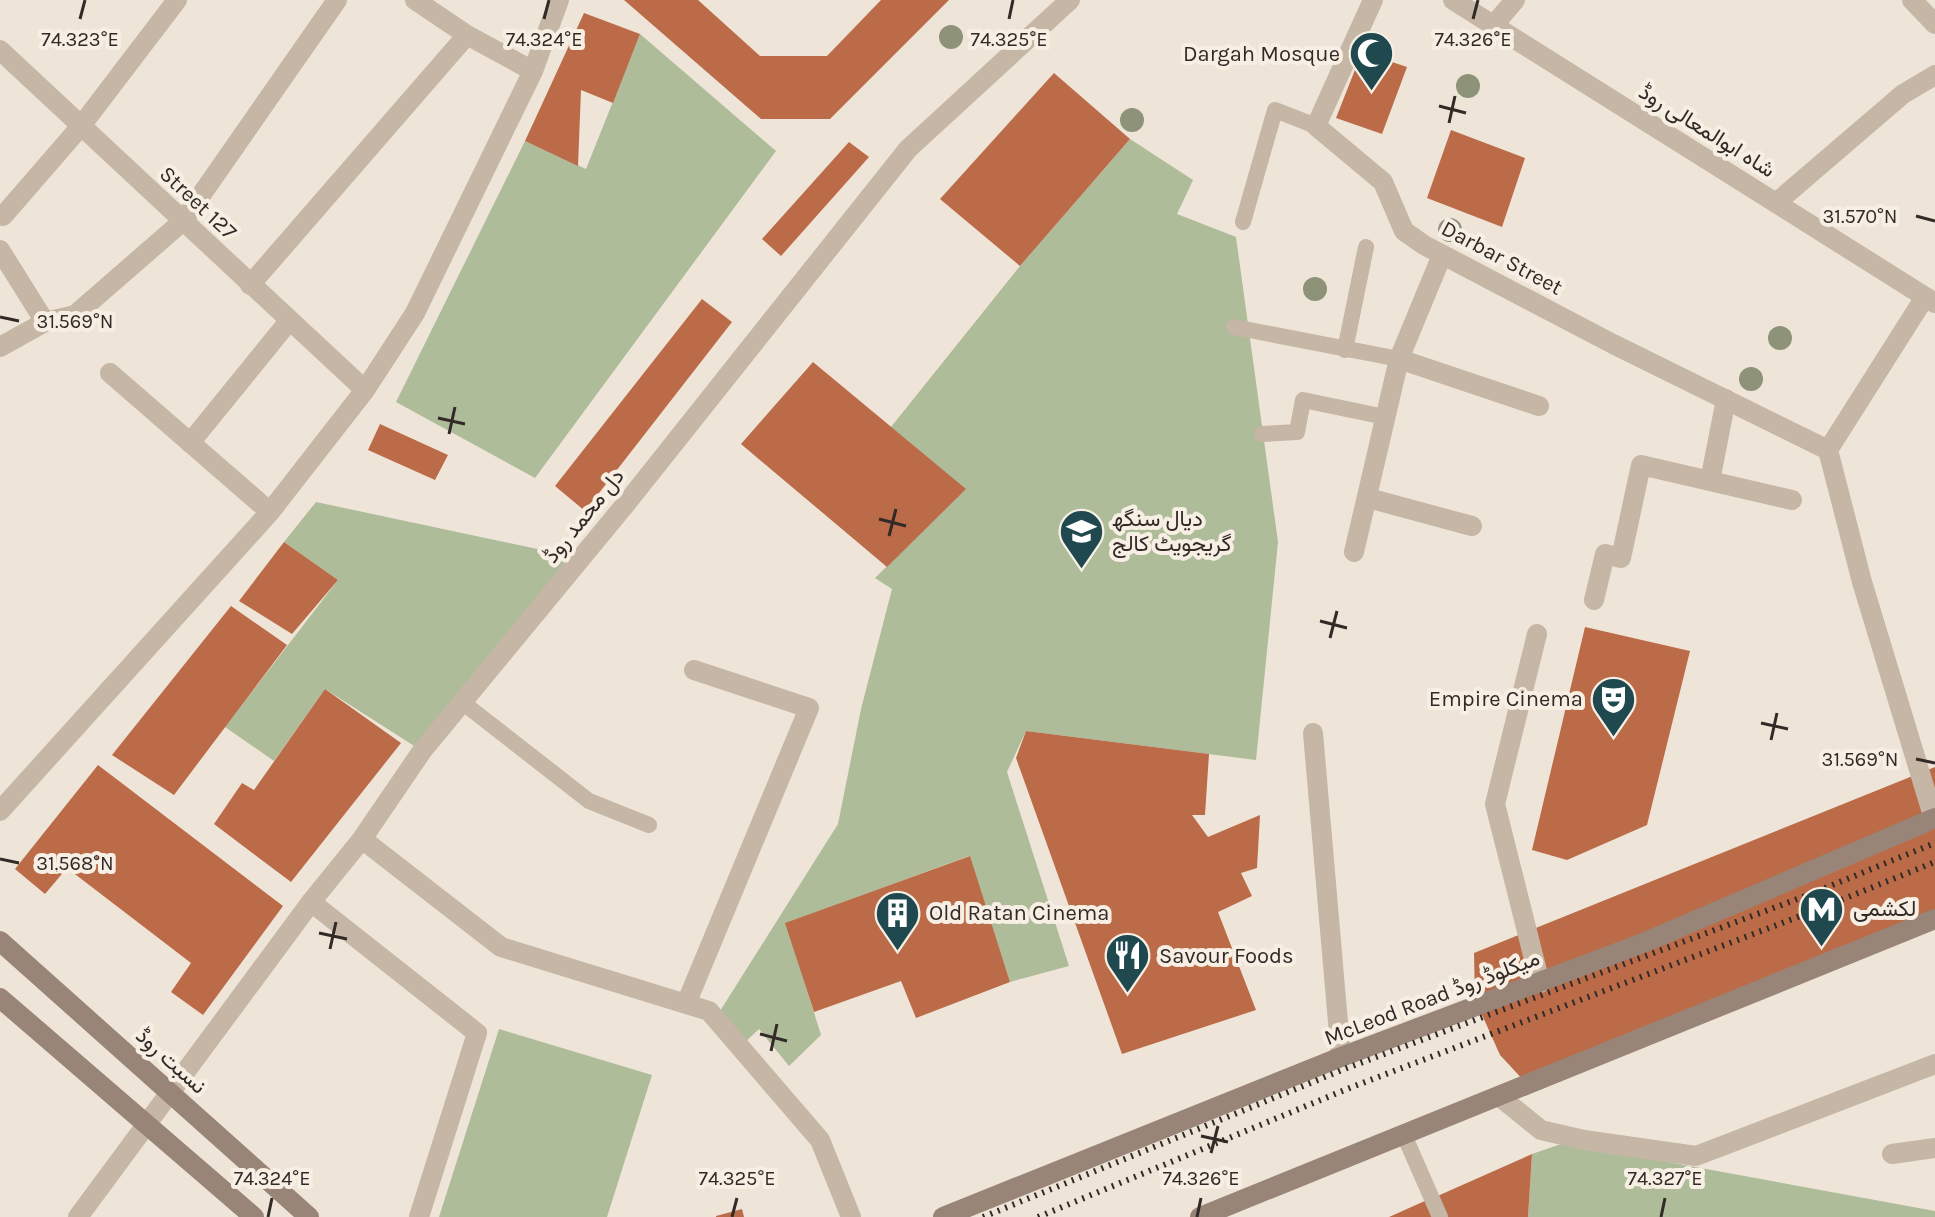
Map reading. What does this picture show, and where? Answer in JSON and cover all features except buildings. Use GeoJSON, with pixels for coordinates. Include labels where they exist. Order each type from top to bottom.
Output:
{"type":"FeatureCollection","features":[{"type":"Feature","properties":{"kind":"main road","name":"McLeod Road میکلوڈ روڈ"},"geometry":{"type":"LineString","coordinates":[[943,1217],[1341,1057],[1658,937],[1934,819]]}},
{"type":"Feature","properties":{"kind":"main road"},"geometry":{"type":"LineString","coordinates":[[1200,1217],[1935,919]]}},
{"type":"Feature","properties":{"kind":"main road","name":"نسبت روڈ"},"geometry":{"type":"LineString","coordinates":[[0,941],[309,1217]]}},
{"type":"Feature","properties":{"kind":"main road"},"geometry":{"type":"LineString","coordinates":[[0,998],[254,1217]]}},
{"type":"Feature","properties":{"kind":"street"},"geometry":{"type":"LineString","coordinates":[[0,347],[45,322],[75,315],[183,221],[337,0]]}},
{"type":"Feature","properties":{"kind":"street"},"geometry":{"type":"LineString","coordinates":[[415,0],[467,35],[533,71]]}},
{"type":"Feature","properties":{"kind":"street"},"geometry":{"type":"LineString","coordinates":[[0,811],[270,512],[365,390],[415,313],[533,71],[559,0]]}},
{"type":"Feature","properties":{"kind":"street","name":"دل محمد روڈ"},"geometry":{"type":"LineString","coordinates":[[78,1217],[311,902],[362,839],[422,751],[629,500],[908,149],[1070,0]]}},
{"type":"Feature","properties":{"kind":"street"},"geometry":{"type":"LineString","coordinates":[[1316,126],[1373,0]]}},
{"type":"Feature","properties":{"kind":"street","name":"شاہ ابوالمعالی روڈ"},"geometry":{"type":"LineString","coordinates":[[1453,0],[1930,300]]}},
{"type":"Feature","properties":{"kind":"street"},"geometry":{"type":"LineString","coordinates":[[1493,26],[1515,0]]}},
{"type":"Feature","properties":{"kind":"street"},"geometry":{"type":"LineString","coordinates":[[1912,0],[1935,24]]}},
{"type":"Feature","properties":{"kind":"street"},"geometry":{"type":"LineString","coordinates":[[1,215],[81,126],[169,3]]}},
{"type":"Feature","properties":{"kind":"street"},"geometry":{"type":"LineString","coordinates":[[250,285],[467,35]]}},
{"type":"Feature","properties":{"kind":"street","name":"Street 127"},"geometry":{"type":"LineString","coordinates":[[0,50],[365,390]]}},
{"type":"Feature","properties":{"kind":"street"},"geometry":{"type":"LineString","coordinates":[[1776,203],[1903,94],[1935,75]]}},
{"type":"Feature","properties":{"kind":"street","name":"Darbar Street"},"geometry":{"type":"LineString","coordinates":[[1316,126],[1383,182],[1404,231],[1442,255],[1828,450]]}},
{"type":"Feature","properties":{"kind":"street"},"geometry":{"type":"LineString","coordinates":[[0,250],[45,322]]}},
{"type":"Feature","properties":{"kind":"street"},"geometry":{"type":"LineString","coordinates":[[1354,552],[1399,359],[1442,255]]}},
{"type":"Feature","properties":{"kind":"street"},"geometry":{"type":"LineString","coordinates":[[1930,300],[1828,450],[1862,582],[1934,819]]}},
{"type":"Feature","properties":{"kind":"street"},"geometry":{"type":"LineString","coordinates":[[190,443],[289,321]]}},
{"type":"Feature","properties":{"kind":"street"},"geometry":{"type":"LineString","coordinates":[[1399,359],[1539,406]]}},
{"type":"Feature","properties":{"kind":"street"},"geometry":{"type":"LineString","coordinates":[[110,373],[270,512]]}},
{"type":"Feature","properties":{"kind":"street"},"geometry":{"type":"LineString","coordinates":[[1710,481],[1726,399]]}},
{"type":"Feature","properties":{"kind":"street"},"geometry":{"type":"LineString","coordinates":[[1594,600],[1605,554],[1621,558],[1641,465],[1792,500]]}},
{"type":"Feature","properties":{"kind":"street"},"geometry":{"type":"LineString","coordinates":[[1368,498],[1472,526]]}},
{"type":"Feature","properties":{"kind":"street"},"geometry":{"type":"LineString","coordinates":[[1537,634],[1495,804],[1540,983]]}},
{"type":"Feature","properties":{"kind":"street"},"geometry":{"type":"LineString","coordinates":[[686,1004],[809,708],[694,670]]}},
{"type":"Feature","properties":{"kind":"street"},"geometry":{"type":"LineString","coordinates":[[1313,733],[1341,1057]]}},
{"type":"Feature","properties":{"kind":"street"},"geometry":{"type":"LineString","coordinates":[[362,839],[501,947],[709,1011],[820,1140],[851,1217]]}},
{"type":"Feature","properties":{"kind":"street"},"geometry":{"type":"LineString","coordinates":[[311,902],[477,1033],[419,1217]]}},
{"type":"Feature","properties":{"kind":"street"},"geometry":{"type":"LineString","coordinates":[[1500,1097],[1541,1130],[1584,1140],[1696,1156],[1935,1064]]}},
{"type":"Feature","properties":{"kind":"street"},"geometry":{"type":"LineString","coordinates":[[1892,1154],[1935,1148]]}},
{"type":"Feature","properties":{"kind":"lane"},"geometry":{"type":"LineString","coordinates":[[1243,222],[1275,110],[1316,126]]}},
{"type":"Feature","properties":{"kind":"lane"},"geometry":{"type":"LineString","coordinates":[[1345,350],[1366,247]]}},
{"type":"Feature","properties":{"kind":"lane"},"geometry":{"type":"LineString","coordinates":[[1234,327],[1399,359]]}},
{"type":"Feature","properties":{"kind":"lane"},"geometry":{"type":"LineString","coordinates":[[1262,434],[1297,432],[1303,400],[1385,417]]}},
{"type":"Feature","properties":{"kind":"lane"},"geometry":{"type":"LineString","coordinates":[[462,702],[589,801],[649,825]]}},
{"type":"Feature","properties":{"kind":"lane"},"geometry":{"type":"LineString","coordinates":[[1404,1135],[1440,1217]]}},
{"type":"Feature","properties":{"kind":"green space"},"geometry":{"type":"Polygon","coordinates":[[[640,34],[776,151],[535,478],[396,402],[525,141],[586,169],[640,34]]]}},
{"type":"Feature","properties":{"kind":"green space"},"geometry":{"type":"Polygon","coordinates":[[[1130,139],[1193,180],[1177,214],[1236,237],[1278,542],[1256,760],[1026,731],[1007,772],[1069,966],[1010,982],[969,856],[786,923],[821,1035],[789,1066],[759,1029],[740,1047],[715,1019],[838,824],[861,709],[892,589],[875,578],[965,489],[891,427],[1020,266],[1130,139]]]}},
{"type":"Feature","properties":{"kind":"green space"},"geometry":{"type":"Polygon","coordinates":[[[316,502],[580,558],[422,751],[325,689],[274,761],[225,727],[338,580],[284,542],[316,502]]]}},
{"type":"Feature","properties":{"kind":"green space"},"geometry":{"type":"Polygon","coordinates":[[[499,1029],[652,1075],[607,1217],[439,1217],[499,1029]]]}},
{"type":"Feature","properties":{"kind":"green space"},"geometry":{"type":"Polygon","coordinates":[[[1564,1143],[1935,1211],[1935,1217],[1528,1217],[1532,1154],[1564,1143]]]}},
{"type":"Feature","properties":{"kind":"railway"},"geometry":{"type":"LineString","coordinates":[[983,1217],[1347,1068],[1808,895],[1935,843]]}},
{"type":"Feature","properties":{"kind":"railway"},"geometry":{"type":"LineString","coordinates":[[1038,1217],[1352,1087],[1935,862]]}},
{"type":"Feature","properties":{"kind":"place","name":"Dargah Mosque"},"geometry":{"type":"Point","coordinates":[1371,93]}},
{"type":"Feature","properties":{"kind":"place","name":"دیال سنگھ گریجویٹ کالج"},"geometry":{"type":"Point","coordinates":[1081,571]}},
{"type":"Feature","properties":{"kind":"place","name":"Empire Cinema"},"geometry":{"type":"Point","coordinates":[1614,738]}},
{"type":"Feature","properties":{"kind":"place","name":"لکشمی"},"geometry":{"type":"Point","coordinates":[1822,948]}},
{"type":"Feature","properties":{"kind":"place","name":"Old Ratan Cinema"},"geometry":{"type":"Point","coordinates":[898,952]}},
{"type":"Feature","properties":{"kind":"place","name":"Savour Foods"},"geometry":{"type":"Point","coordinates":[1128,995]}}]}
